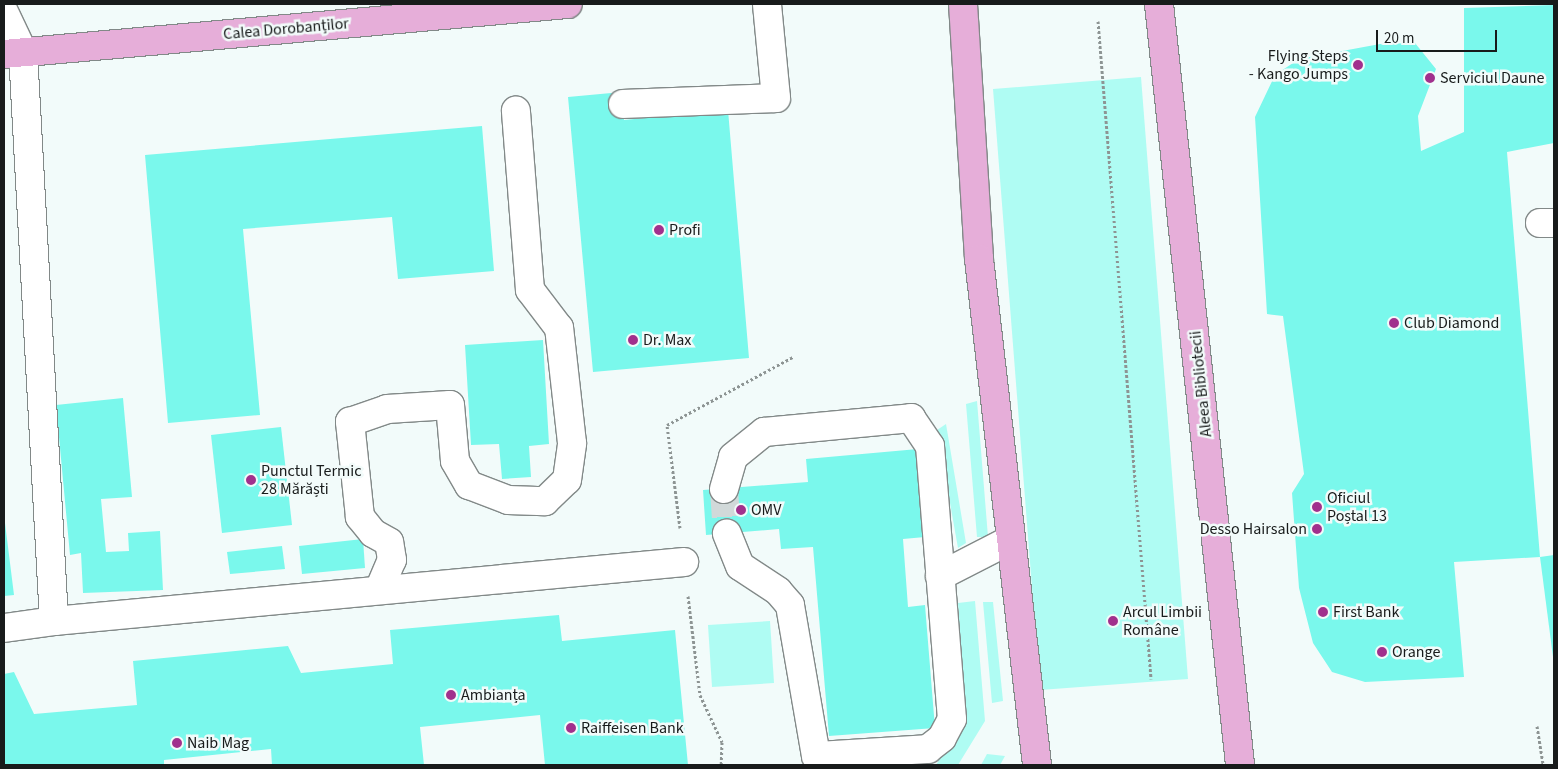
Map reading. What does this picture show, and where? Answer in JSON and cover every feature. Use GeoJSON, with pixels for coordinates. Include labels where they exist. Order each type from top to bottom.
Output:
{"type":"FeatureCollection","features":[{"type":"Feature","properties":{"kind":"main road","name":"Calea Dorobanților"},"geometry":{"type":"LineString","coordinates":[[14,53],[555,4]]}},
{"type":"Feature","properties":{"kind":"main road"},"geometry":{"type":"LineString","coordinates":[[963,4],[979,259],[1037,765]]}},
{"type":"Feature","properties":{"kind":"main road","name":"Aleea Bibliotecii"},"geometry":{"type":"LineString","coordinates":[[1159,4],[1240,765]]}},
{"type":"Feature","properties":{"kind":"street"},"geometry":{"type":"LineString","coordinates":[[623,104],[776,98],[767,4]]}},
{"type":"Feature","properties":{"kind":"street"},"geometry":{"type":"LineString","coordinates":[[4,12],[14,53],[54,621]]}},
{"type":"Feature","properties":{"kind":"street"},"geometry":{"type":"LineString","coordinates":[[379,590],[392,560],[389,542],[373,534],[360,517],[350,422],[386,409],[450,405],[455,461],[469,485],[508,500],[545,501],[567,480],[572,443],[559,328],[530,290],[516,111]]}},
{"type":"Feature","properties":{"kind":"street"},"geometry":{"type":"LineString","coordinates":[[724,489],[733,457],[764,432],[911,418],[930,446],[952,719],[942,738],[919,757],[816,756],[790,605],[778,591],[740,566],[727,534]]}},
{"type":"Feature","properties":{"kind":"street"},"geometry":{"type":"LineString","coordinates":[[940,576],[1010,540]]}},
{"type":"Feature","properties":{"kind":"street"},"geometry":{"type":"LineString","coordinates":[[4,628],[54,621],[684,562]]}},
{"type":"Feature","properties":{"kind":"path"},"geometry":{"type":"LineString","coordinates":[[1098,21],[1151,679]]}},
{"type":"Feature","properties":{"kind":"path"},"geometry":{"type":"LineString","coordinates":[[1537,726],[1543,765]]}},
{"type":"Feature","properties":{"kind":"shaded area"},"geometry":{"type":"Polygon","coordinates":[[[1141,77],[1188,679],[1040,690],[993,89],[1141,77]]]}},
{"type":"Feature","properties":{"kind":"shaded area"},"geometry":{"type":"Polygon","coordinates":[[[977,401],[988,537],[977,537],[966,404],[977,401]]]}},
{"type":"Feature","properties":{"kind":"shaded area"},"geometry":{"type":"Polygon","coordinates":[[[946,424],[966,543],[958,548],[937,430],[946,424]]]}},
{"type":"Feature","properties":{"kind":"shaded area"},"geometry":{"type":"Polygon","coordinates":[[[975,601],[985,721],[958,765],[936,765],[965,718],[958,603],[975,601]]]}},
{"type":"Feature","properties":{"kind":"shaded area"},"geometry":{"type":"Polygon","coordinates":[[[983,602],[993,602],[1003,701],[992,703],[983,602]]]}},
{"type":"Feature","properties":{"kind":"shaded area"},"geometry":{"type":"Polygon","coordinates":[[[770,621],[774,683],[712,687],[708,625],[770,621]]]}},
{"type":"Feature","properties":{"kind":"shaded area"},"geometry":{"type":"Polygon","coordinates":[[[987,754],[1005,756],[1000,765],[981,765],[987,754]]]}},
{"type":"Feature","properties":{"kind":"building"},"geometry":{"type":"Polygon","coordinates":[[[1554,5],[1554,143],[1507,152],[1540,557],[1454,562],[1464,677],[1365,682],[1332,672],[1313,643],[1299,588],[1292,493],[1304,474],[1283,316],[1267,314],[1255,117],[1275,75],[1299,59],[1380,44],[1415,43],[1436,69],[1418,116],[1421,151],[1464,132],[1464,8],[1554,5]]]}},
{"type":"Feature","properties":{"kind":"building","name":"Profi"},"geometry":{"type":"Polygon","coordinates":[[[622,92],[624,120],[728,110],[749,358],[593,372],[568,97],[622,92]]]}},
{"type":"Feature","properties":{"kind":"building"},"geometry":{"type":"Polygon","coordinates":[[[482,126],[494,271],[398,279],[392,217],[243,229],[260,415],[168,423],[145,155],[482,126]]]}},
{"type":"Feature","properties":{"kind":"building"},"geometry":{"type":"Polygon","coordinates":[[[543,340],[549,444],[529,446],[531,477],[502,479],[499,444],[471,445],[465,345],[543,340]]]}},
{"type":"Feature","properties":{"kind":"building"},"geometry":{"type":"Polygon","coordinates":[[[123,398],[132,497],[101,499],[106,552],[129,551],[128,533],[160,531],[163,590],[83,593],[81,553],[70,555],[56,405],[123,398]]]}},
{"type":"Feature","properties":{"kind":"building","name":"Punctul Termic 28 Mărăști"},"geometry":{"type":"Polygon","coordinates":[[[281,427],[292,525],[222,533],[211,435],[281,427]]]}},
{"type":"Feature","properties":{"kind":"building"},"geometry":{"type":"Polygon","coordinates":[[[918,449],[925,537],[903,539],[908,607],[925,605],[935,728],[829,736],[813,547],[781,549],[779,529],[706,535],[703,490],[808,482],[806,459],[918,449]]]}},
{"type":"Feature","properties":{"kind":"building"},"geometry":{"type":"Polygon","coordinates":[[[4,515],[14,595],[4,596],[4,515]]]}},
{"type":"Feature","properties":{"kind":"building"},"geometry":{"type":"Polygon","coordinates":[[[363,539],[365,568],[302,574],[299,546],[363,539]]]}},
{"type":"Feature","properties":{"kind":"building"},"geometry":{"type":"Polygon","coordinates":[[[282,546],[285,569],[230,574],[227,552],[282,546]]]}},
{"type":"Feature","properties":{"kind":"building"},"geometry":{"type":"Polygon","coordinates":[[[1554,555],[1554,657],[1553,657],[1540,557],[1554,555]]]}},
{"type":"Feature","properties":{"kind":"building"},"geometry":{"type":"Polygon","coordinates":[[[559,615],[562,641],[675,630],[688,765],[545,765],[540,715],[420,727],[424,765],[272,765],[271,749],[164,760],[164,765],[4,765],[4,674],[14,672],[34,714],[137,705],[133,661],[288,646],[301,673],[393,664],[390,630],[559,615]]]}},
{"type":"Feature","properties":{"kind":"tunnel"},"geometry":{"type":"LineString","coordinates":[[724,489],[727,534]]}},
{"type":"Feature","properties":{"kind":"place","name":"Flying Steps - Kango Jumps"},"geometry":{"type":"Point","coordinates":[1358,65]}},
{"type":"Feature","properties":{"kind":"place","name":"Serviciul Daune"},"geometry":{"type":"Point","coordinates":[1430,78]}},
{"type":"Feature","properties":{"kind":"place","name":"Profi"},"geometry":{"type":"Point","coordinates":[659,230]}},
{"type":"Feature","properties":{"kind":"place","name":"Club Diamond"},"geometry":{"type":"Point","coordinates":[1394,323]}},
{"type":"Feature","properties":{"kind":"place","name":"Dr. Max"},"geometry":{"type":"Point","coordinates":[633,340]}},
{"type":"Feature","properties":{"kind":"place","name":"Punctul Termic 28 Mărăști"},"geometry":{"type":"Point","coordinates":[251,480]}},
{"type":"Feature","properties":{"kind":"place","name":"Oficiul Poștal 13"},"geometry":{"type":"Point","coordinates":[1317,507]}},
{"type":"Feature","properties":{"kind":"place","name":"OMV"},"geometry":{"type":"Point","coordinates":[741,510]}},
{"type":"Feature","properties":{"kind":"place","name":"Desso Hairsalon"},"geometry":{"type":"Point","coordinates":[1317,529]}},
{"type":"Feature","properties":{"kind":"place","name":"First Bank"},"geometry":{"type":"Point","coordinates":[1323,612]}},
{"type":"Feature","properties":{"kind":"place","name":"Arcul Limbii Române"},"geometry":{"type":"Point","coordinates":[1113,621]}},
{"type":"Feature","properties":{"kind":"place","name":"Orange"},"geometry":{"type":"Point","coordinates":[1382,652]}},
{"type":"Feature","properties":{"kind":"place","name":"Ambianța"},"geometry":{"type":"Point","coordinates":[451,695]}},
{"type":"Feature","properties":{"kind":"place","name":"Raiffeisen Bank"},"geometry":{"type":"Point","coordinates":[571,728]}},
{"type":"Feature","properties":{"kind":"place","name":"Naib Mag"},"geometry":{"type":"Point","coordinates":[177,743]}}]}
